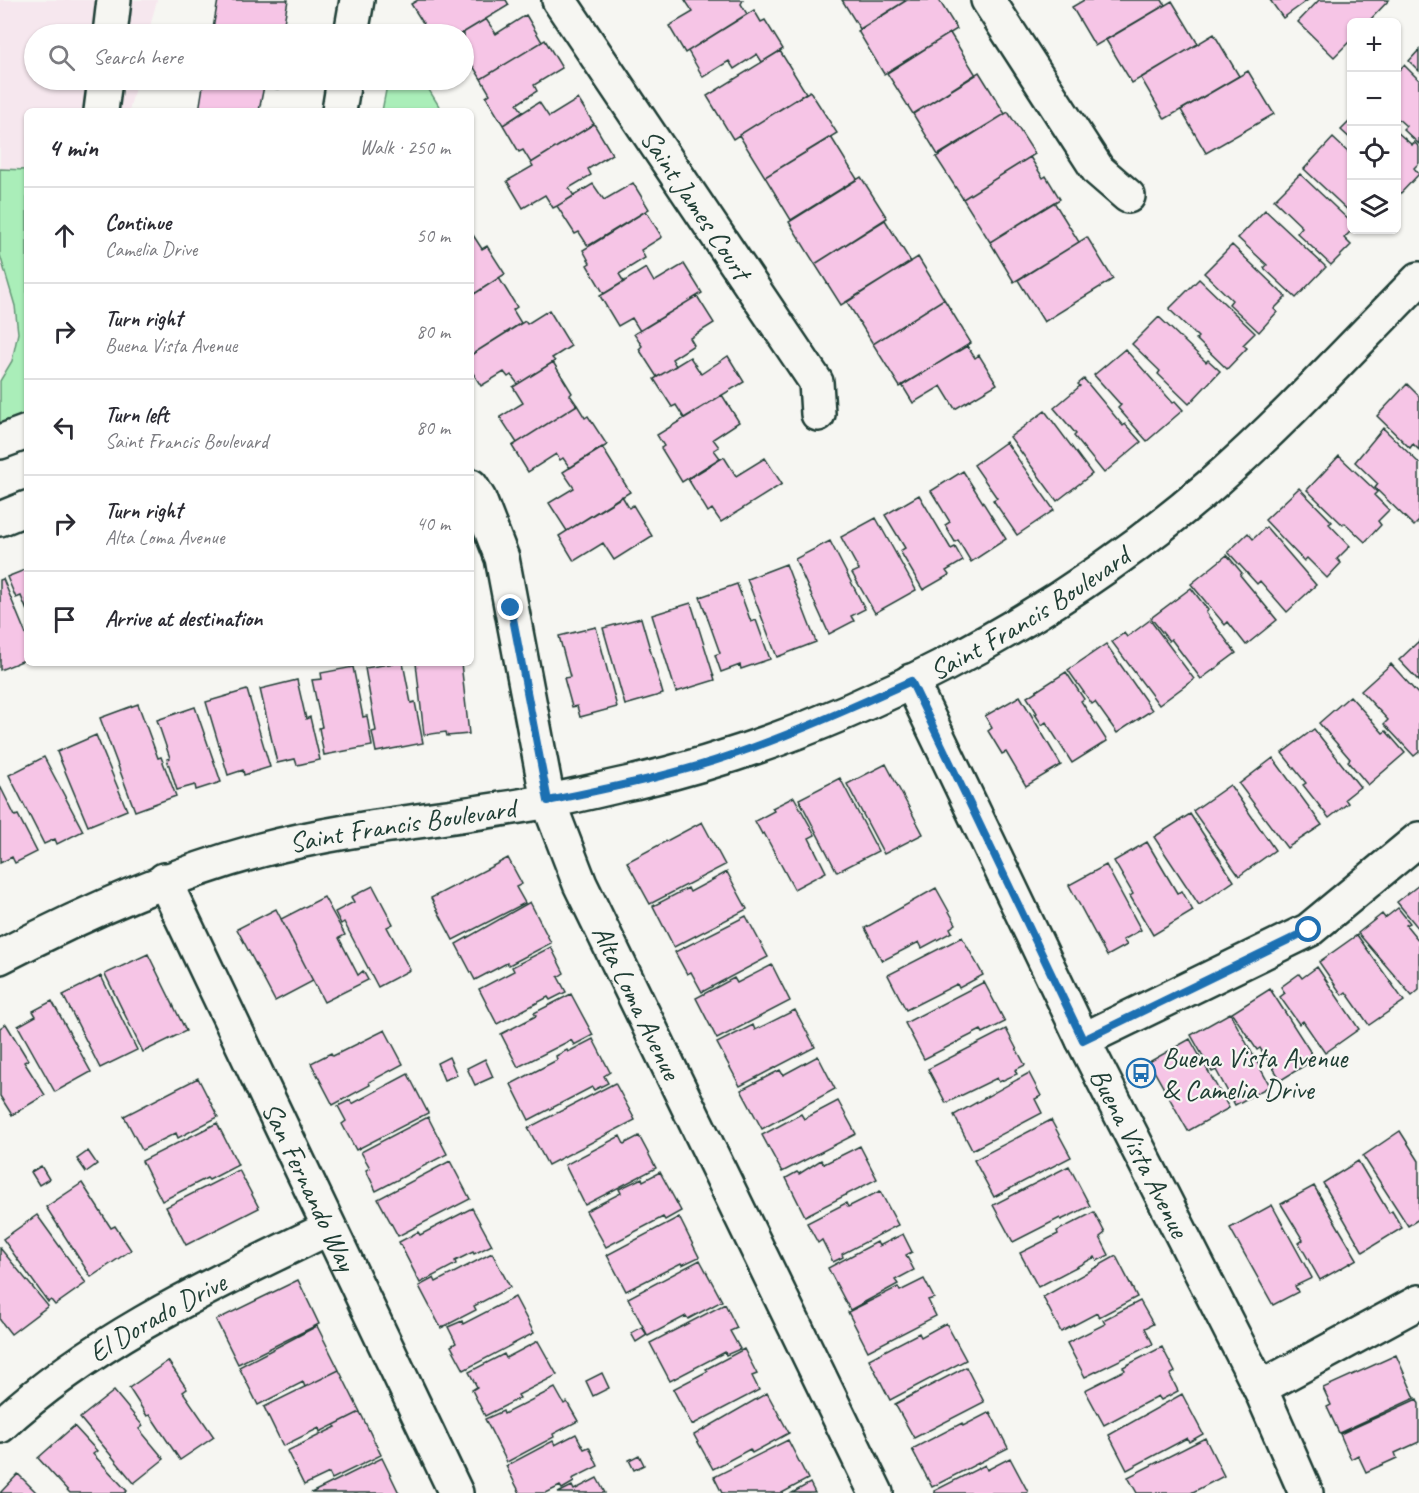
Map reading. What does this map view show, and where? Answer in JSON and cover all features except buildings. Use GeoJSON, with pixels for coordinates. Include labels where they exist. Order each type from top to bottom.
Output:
{"type":"FeatureCollection","features":[{"type":"Feature","properties":{"kind":"street"},"geometry":{"type":"LineString","coordinates":[[111,24],[114,0]]}},
{"type":"Feature","properties":{"kind":"street"},"geometry":{"type":"LineString","coordinates":[[353,24],[357,0]]}},
{"type":"Feature","properties":{"kind":"street","name":"Saint James Court"},"geometry":{"type":"LineString","coordinates":[[559,0],[816,382],[818,414]]}},
{"type":"Feature","properties":{"kind":"street"},"geometry":{"type":"LineString","coordinates":[[988,0],[1098,170],[1128,196]]}},
{"type":"Feature","properties":{"kind":"street"},"geometry":{"type":"LineString","coordinates":[[101,108],[104,90]]}},
{"type":"Feature","properties":{"kind":"street"},"geometry":{"type":"LineString","coordinates":[[339,108],[342,90]]}},
{"type":"Feature","properties":{"kind":"street","name":"Saint Francis Boulevard"},"geometry":{"type":"LineString","coordinates":[[0,957],[64,923],[164,880],[262,850],[364,828],[548,801],[638,781],[728,757],[819,722],[911,681],[986,642],[1061,597],[1211,485],[1281,420],[1419,279]]}},
{"type":"Feature","properties":{"kind":"street"},"geometry":{"type":"LineString","coordinates":[[0,442],[24,433]]}},
{"type":"Feature","properties":{"kind":"street","name":"Alta Loma Avenue"},"geometry":{"type":"LineString","coordinates":[[474,491],[502,558],[548,801],[580,884],[876,1493]]}},
{"type":"Feature","properties":{"kind":"street"},"geometry":{"type":"LineString","coordinates":[[0,519],[24,509]]}},
{"type":"Feature","properties":{"kind":"street","name":"Buena Vista Avenue"},"geometry":{"type":"LineString","coordinates":[[911,681],[1083,1040],[1260,1389],[1306,1493]]}},
{"type":"Feature","properties":{"kind":"street"},"geometry":{"type":"LineString","coordinates":[[1083,1040],[1309,930],[1419,839]]}},
{"type":"Feature","properties":{"kind":"street","name":"San Fernando Way"},"geometry":{"type":"LineString","coordinates":[[164,880],[456,1493]]}},
{"type":"Feature","properties":{"kind":"street","name":"El Dorado Drive"},"geometry":{"type":"LineString","coordinates":[[0,1426],[69,1370],[132,1329],[199,1291],[329,1228]]}},
{"type":"Feature","properties":{"kind":"street"},"geometry":{"type":"LineString","coordinates":[[1260,1389],[1419,1302]]}},
{"type":"Feature","properties":{"kind":"shaded area"},"geometry":{"type":"Polygon","coordinates":[[[0,0],[157,0],[151,24],[24,24],[24,90],[134,90],[130,108],[24,108],[24,444],[0,452],[0,0]]]}},
{"type":"Feature","properties":{"kind":"green space"},"geometry":{"type":"Polygon","coordinates":[[[386,90],[429,90],[440,108],[383,108],[386,90]]]}},
{"type":"Feature","properties":{"kind":"green space"},"geometry":{"type":"Polygon","coordinates":[[[0,169],[24,170],[24,421],[0,430],[0,381],[12,361],[18,333],[15,306],[0,255],[0,169]]]}},
{"type":"Feature","properties":{"kind":"place","name":"Buena Vista Avenue & Camelia Drive"},"geometry":{"type":"Point","coordinates":[1141,1073]}},
{"type":"Feature","properties":{"kind":"route"},"geometry":{"type":"LineString","coordinates":[[511,608],[548,801],[638,781],[728,757],[819,722],[911,681],[1083,1040],[1309,930]]}}]}
